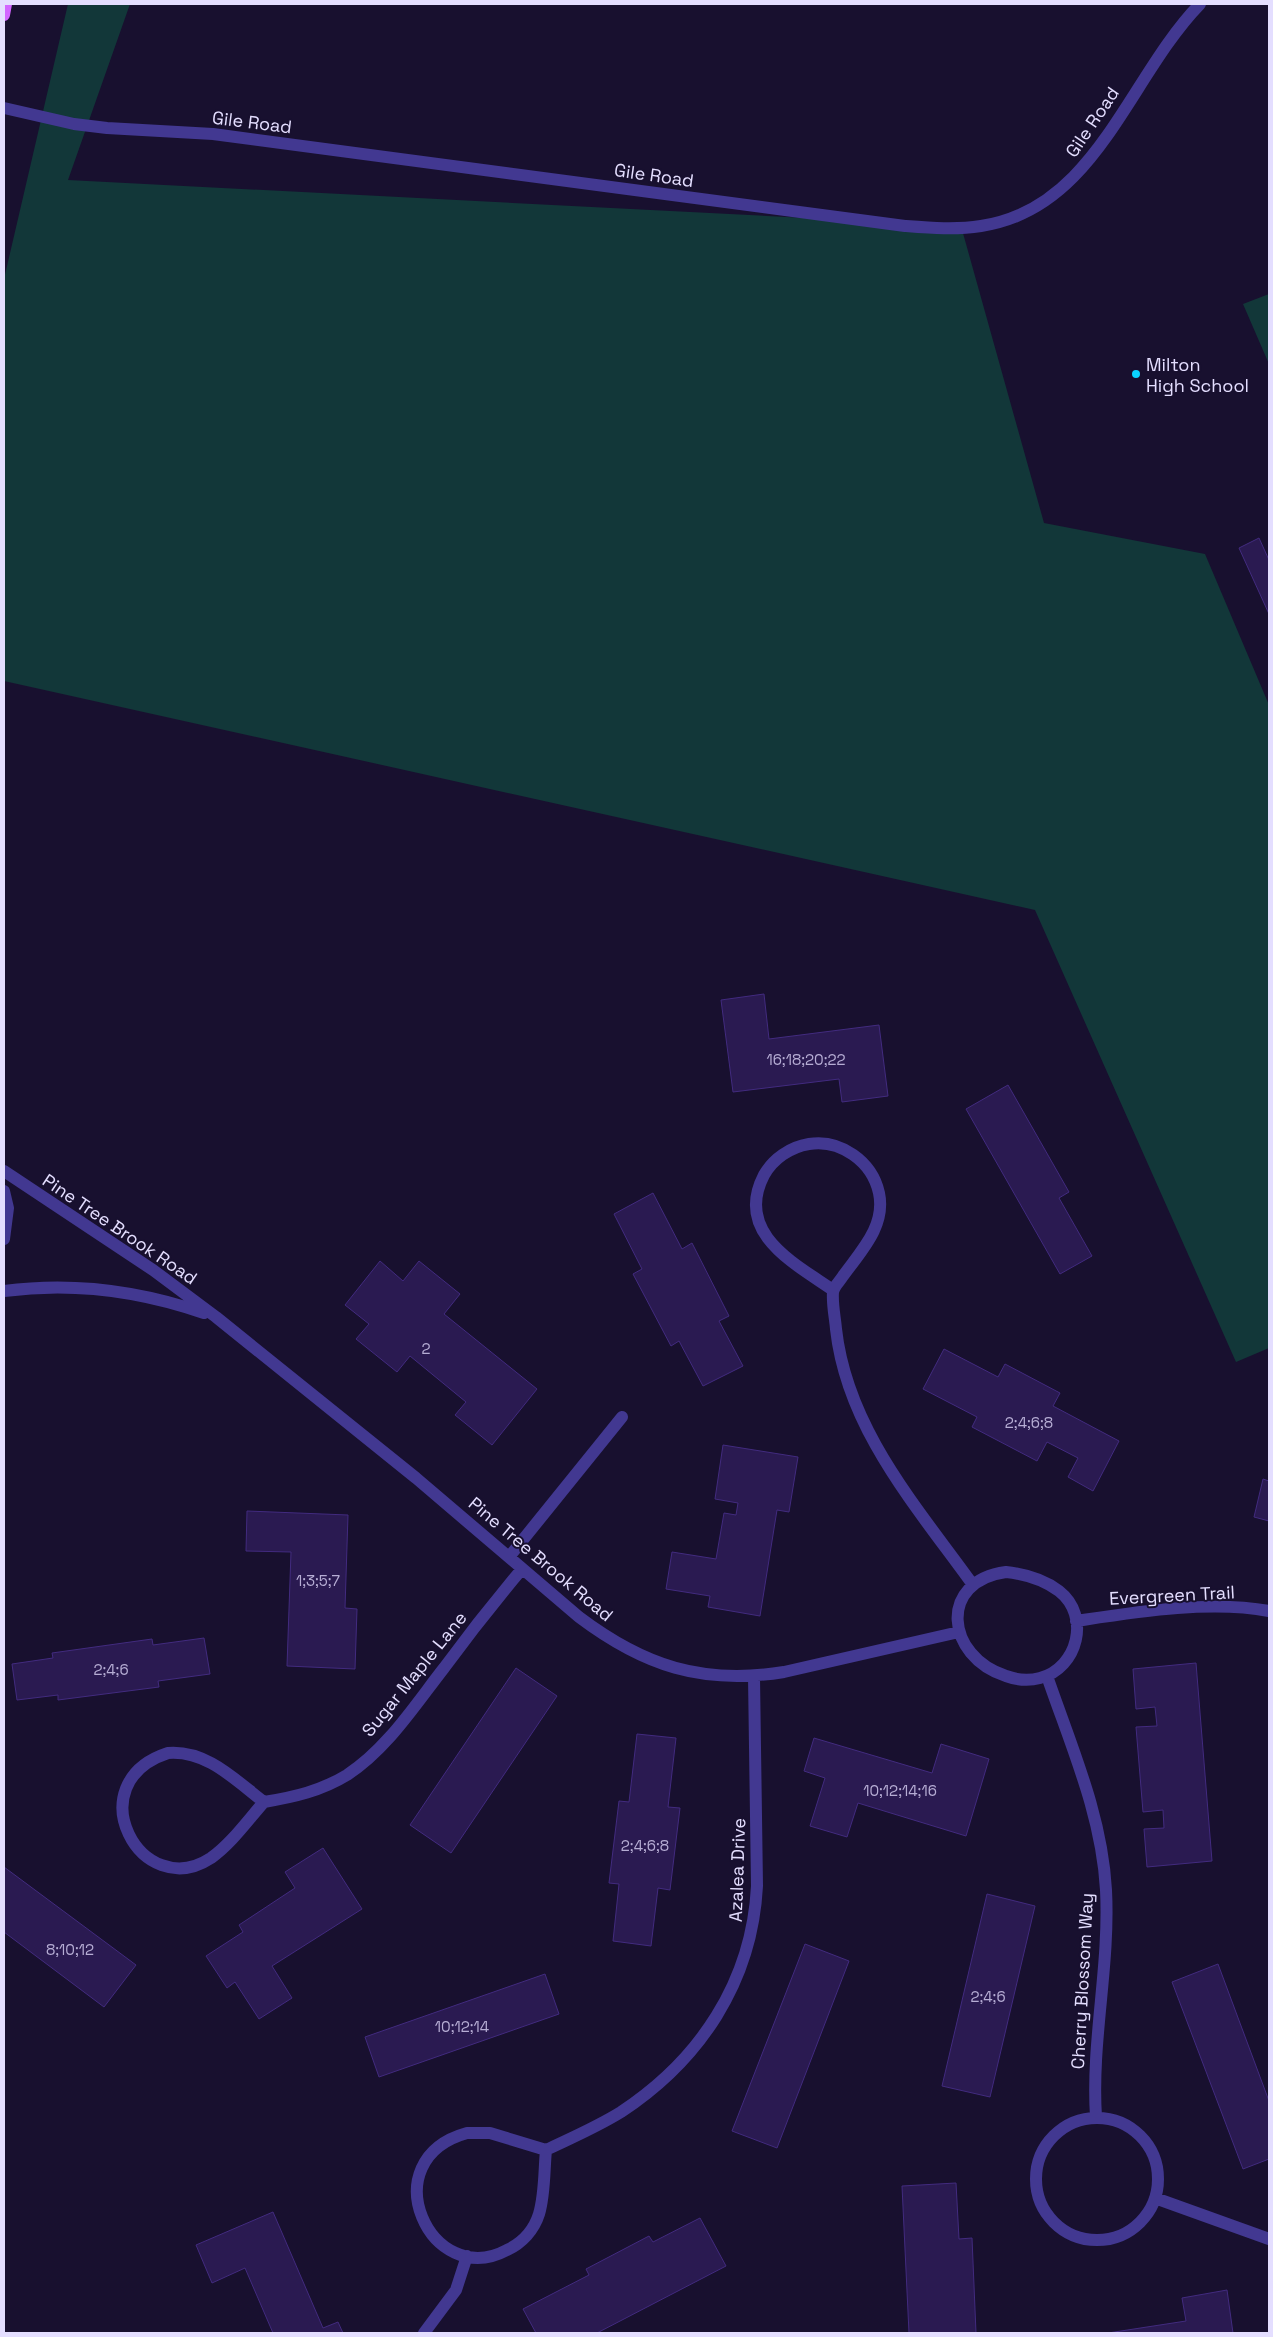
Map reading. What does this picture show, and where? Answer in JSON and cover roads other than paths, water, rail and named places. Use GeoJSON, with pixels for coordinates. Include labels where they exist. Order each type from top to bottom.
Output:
{"type":"FeatureCollection","features":[{"type":"Feature","properties":{"kind":"main road"},"geometry":{"type":"LineString","coordinates":[[4,15],[6,4]]}},
{"type":"Feature","properties":{"kind":"street","name":"Gile Road"},"geometry":{"type":"LineString","coordinates":[[4,108],[49,119],[107,128],[213,134],[906,226],[960,229],[1007,220],[1028,211],[1064,187],[1094,155],[1166,43],[1200,4]]}},
{"type":"Feature","properties":{"kind":"street"},"geometry":{"type":"LineString","coordinates":[[833,1290],[776,1250],[764,1233],[757,1212],[758,1190],[767,1169],[786,1152],[806,1144],[817,1143],[839,1147],[858,1157],[870,1172],[879,1193],[880,1213],[873,1233],[833,1290],[839,1350],[855,1407],[891,1470],[973,1585]]}},
{"type":"Feature","properties":{"kind":"street","name":"Pine Tree Brook Road"},"geometry":{"type":"LineString","coordinates":[[4,1171],[153,1270],[216,1317],[416,1478],[522,1569],[601,1633],[652,1660],[703,1675],[730,1678],[754,1677],[784,1672],[959,1632]]}},
{"type":"Feature","properties":{"kind":"street"},"geometry":{"type":"LineString","coordinates":[[4,1190],[8,1208],[4,1239]]}},
{"type":"Feature","properties":{"kind":"street","name":"Pine Tree Brook Road"},"geometry":{"type":"LineString","coordinates":[[4,1290],[55,1287],[123,1292],[157,1299],[216,1317]]}},
{"type":"Feature","properties":{"kind":"street"},"geometry":{"type":"LineString","coordinates":[[509,1557],[622,1417]]}},
{"type":"Feature","properties":{"kind":"street","name":"Sugar Maple Lane"},"geometry":{"type":"LineString","coordinates":[[264,1802],[304,1794],[327,1786],[366,1760],[406,1718],[477,1623],[522,1569]]}},
{"type":"Feature","properties":{"kind":"street"},"geometry":{"type":"LineString","coordinates":[[1006,1572],[1039,1579],[1066,1598],[1076,1621],[1077,1637],[1071,1653],[1062,1666],[1047,1676],[1022,1680],[998,1674],[984,1666],[967,1651],[959,1632],[959,1609],[973,1585],[990,1575],[1006,1572]]}},
{"type":"Feature","properties":{"kind":"street","name":"Evergreen Trail"},"geometry":{"type":"LineString","coordinates":[[1076,1621],[1144,1612],[1202,1608],[1269,1611]]}},
{"type":"Feature","properties":{"kind":"street","name":"Cherry Blossom Way"},"geometry":{"type":"LineString","coordinates":[[1047,1676],[1090,1800],[1102,1850],[1106,1891],[1106,1940],[1094,2068],[1096,2118]]}},
{"type":"Feature","properties":{"kind":"street","name":"Azalea Drive"},"geometry":{"type":"LineString","coordinates":[[546,2150],[620,2112],[664,2079],[682,2061],[714,2020],[746,1957],[756,1913],[757,1886],[754,1677]]}},
{"type":"Feature","properties":{"kind":"street"},"geometry":{"type":"LineString","coordinates":[[168,1753],[189,1753],[208,1760],[264,1802],[219,1852],[202,1862],[184,1867],[162,1864],[146,1857],[128,1836],[122,1816],[123,1796],[132,1777],[149,1760],[168,1753]]}},
{"type":"Feature","properties":{"kind":"street"},"geometry":{"type":"LineString","coordinates":[[1096,2118],[1118,2121],[1144,2139],[1155,2158],[1158,2178],[1155,2198],[1146,2216],[1122,2236],[1091,2240],[1070,2235],[1047,2216],[1038,2197],[1035,2175],[1041,2153],[1054,2134],[1075,2122],[1096,2118]]}},
{"type":"Feature","properties":{"kind":"street"},"geometry":{"type":"LineString","coordinates":[[467,2134],[490,2134],[546,2150],[539,2215],[529,2233],[504,2252],[484,2257],[467,2256],[444,2246],[424,2223],[417,2202],[417,2191],[418,2180],[428,2159],[446,2142],[467,2134]]}},
{"type":"Feature","properties":{"kind":"street"},"geometry":{"type":"LineString","coordinates":[[1155,2198],[1269,2239]]}},
{"type":"Feature","properties":{"kind":"street"},"geometry":{"type":"LineString","coordinates":[[424,2333],[456,2290],[467,2256]]}},
{"type":"Feature","properties":{"kind":"place","name":"Milton High School"},"geometry":{"type":"Point","coordinates":[1136,374]}}]}
